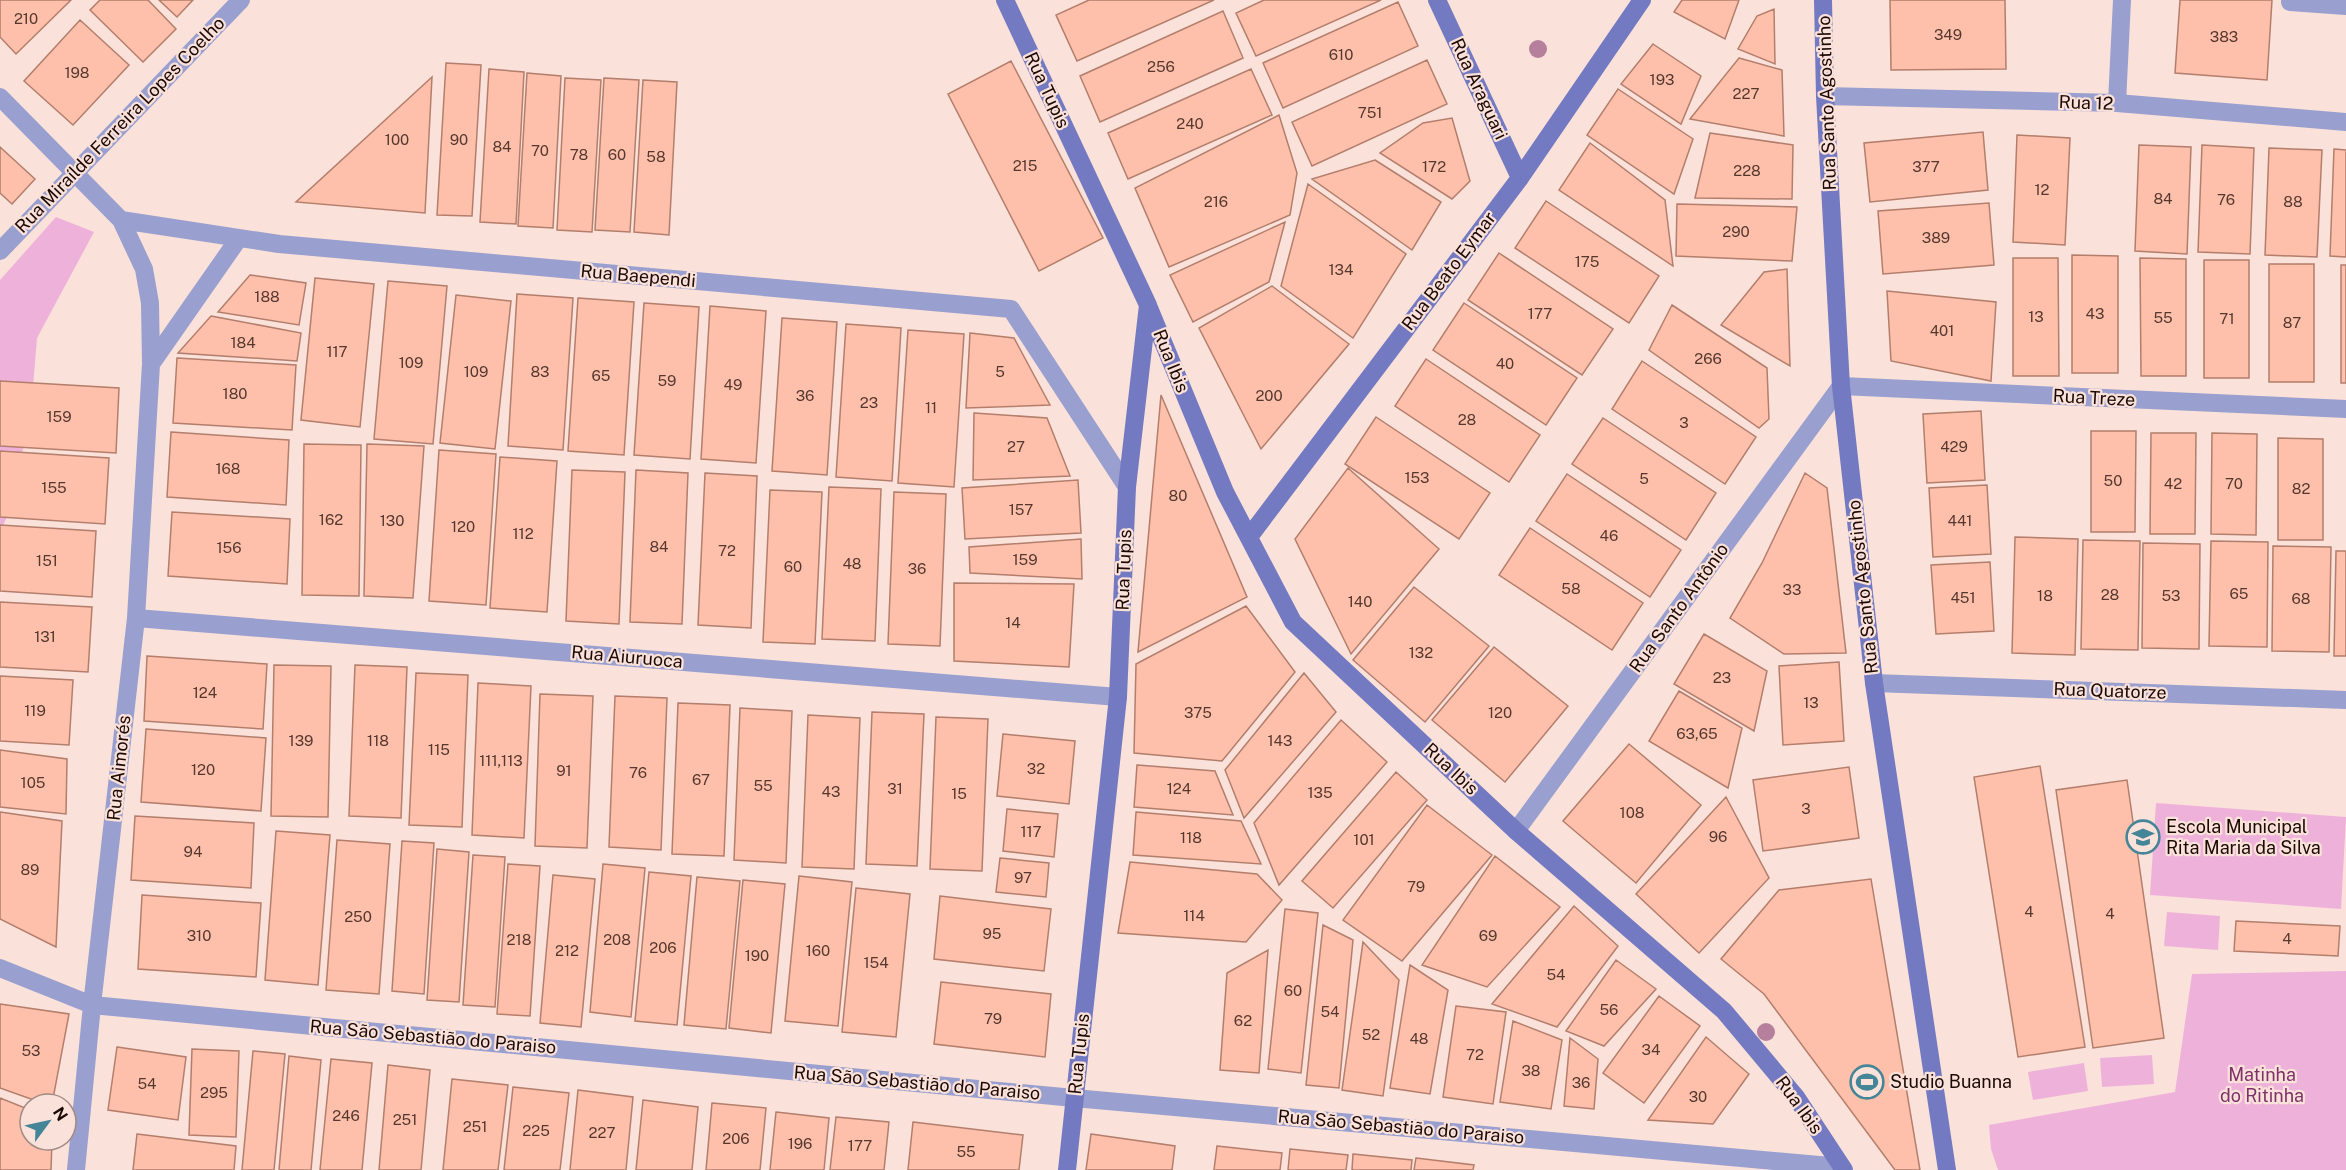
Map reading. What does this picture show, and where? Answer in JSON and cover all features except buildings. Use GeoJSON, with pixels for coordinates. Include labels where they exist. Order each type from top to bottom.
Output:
{"type":"FeatureCollection","features":[{"type":"Feature","properties":{"kind":"street","name":"Rua Miraílde Ferreira Lopes Coelho"},"geometry":{"type":"LineString","coordinates":[[0,251],[241,0]]}},
{"type":"Feature","properties":{"kind":"street","name":"Rua Tupis"},"geometry":{"type":"LineString","coordinates":[[1005,0],[1148,305],[1127,487],[1118,697],[1067,1170]]}},
{"type":"Feature","properties":{"kind":"street","name":"Rua Araguari"},"geometry":{"type":"LineString","coordinates":[[1437,0],[1520,178]]}},
{"type":"Feature","properties":{"kind":"street","name":"Rua Beato Eymar"},"geometry":{"type":"LineString","coordinates":[[1249,537],[1520,178],[1642,0]]}},
{"type":"Feature","properties":{"kind":"street","name":"Rua Santo Agostinho"},"geometry":{"type":"LineString","coordinates":[[1824,0],[1825,96],[1842,386],[1874,683],[1947,1170]]}},
{"type":"Feature","properties":{"kind":"street"},"geometry":{"type":"LineString","coordinates":[[2117,103],[2122,0]]}},
{"type":"Feature","properties":{"kind":"street"},"geometry":{"type":"LineString","coordinates":[[2290,2],[2346,6]]}},
{"type":"Feature","properties":{"kind":"street","name":"Rua 12"},"geometry":{"type":"LineString","coordinates":[[1825,96],[2117,103],[2346,122]]}},
{"type":"Feature","properties":{"kind":"street"},"geometry":{"type":"LineString","coordinates":[[0,97],[121,220]]}},
{"type":"Feature","properties":{"kind":"street","name":"Rua Baependi"},"geometry":{"type":"LineString","coordinates":[[121,220],[279,244],[1011,309],[1127,487]]}},
{"type":"Feature","properties":{"kind":"street","name":"Rua Aimorés"},"geometry":{"type":"LineString","coordinates":[[76,1170],[92,1005],[136,618],[151,364],[150,303],[144,269],[121,220]]}},
{"type":"Feature","properties":{"kind":"street"},"geometry":{"type":"LineString","coordinates":[[151,364],[240,238]]}},
{"type":"Feature","properties":{"kind":"street","name":"Rua Ibis"},"geometry":{"type":"LineString","coordinates":[[1148,305],[1225,492],[1293,622],[1516,831],[1724,1011],[1797,1097],[1842,1168]]}},
{"type":"Feature","properties":{"kind":"street","name":"Rua Treze"},"geometry":{"type":"LineString","coordinates":[[1842,386],[2346,409]]}},
{"type":"Feature","properties":{"kind":"street","name":"Rua Santo Antônio"},"geometry":{"type":"LineString","coordinates":[[1516,831],[1842,386]]}},
{"type":"Feature","properties":{"kind":"street","name":"Rua Aiuruoca"},"geometry":{"type":"LineString","coordinates":[[136,618],[1118,697]]}},
{"type":"Feature","properties":{"kind":"street","name":"Rua Quatorze"},"geometry":{"type":"LineString","coordinates":[[1874,683],[2346,700]]}},
{"type":"Feature","properties":{"kind":"street","name":"Rua São Sebastião do Paraiso"},"geometry":{"type":"LineString","coordinates":[[0,968],[92,1005],[1842,1168]]}},
{"type":"Feature","properties":{"kind":"green space"},"geometry":{"type":"Polygon","coordinates":[[[56,217],[94,232],[37,338],[31,411],[10,511],[0,531],[0,280],[56,217]]]}},
{"type":"Feature","properties":{"kind":"green space"},"geometry":{"type":"Polygon","coordinates":[[[2156,803],[2346,817],[2341,909],[2150,895],[2156,803]]]}},
{"type":"Feature","properties":{"kind":"green space"},"geometry":{"type":"Polygon","coordinates":[[[2167,912],[2220,916],[2218,950],[2164,946],[2167,912]]]}},
{"type":"Feature","properties":{"kind":"green space","name":"Matinha do Ritinha"},"geometry":{"type":"Polygon","coordinates":[[[2346,971],[2346,1170],[1998,1170],[1991,1149],[1989,1125],[2175,1092],[2192,974],[2346,971]]]}},
{"type":"Feature","properties":{"kind":"green space"},"geometry":{"type":"Polygon","coordinates":[[[2152,1055],[2154,1084],[2102,1087],[2100,1058],[2152,1055]]]}},
{"type":"Feature","properties":{"kind":"green space"},"geometry":{"type":"Polygon","coordinates":[[[2084,1063],[2088,1091],[2033,1100],[2028,1072],[2084,1063]]]}},
{"type":"Feature","properties":{"kind":"place","name":"Escola Municipal Rita Maria da Silva"},"geometry":{"type":"Point","coordinates":[2143,837]}},
{"type":"Feature","properties":{"kind":"place","name":"Studio Buanna"},"geometry":{"type":"Point","coordinates":[1867,1082]}}]}
